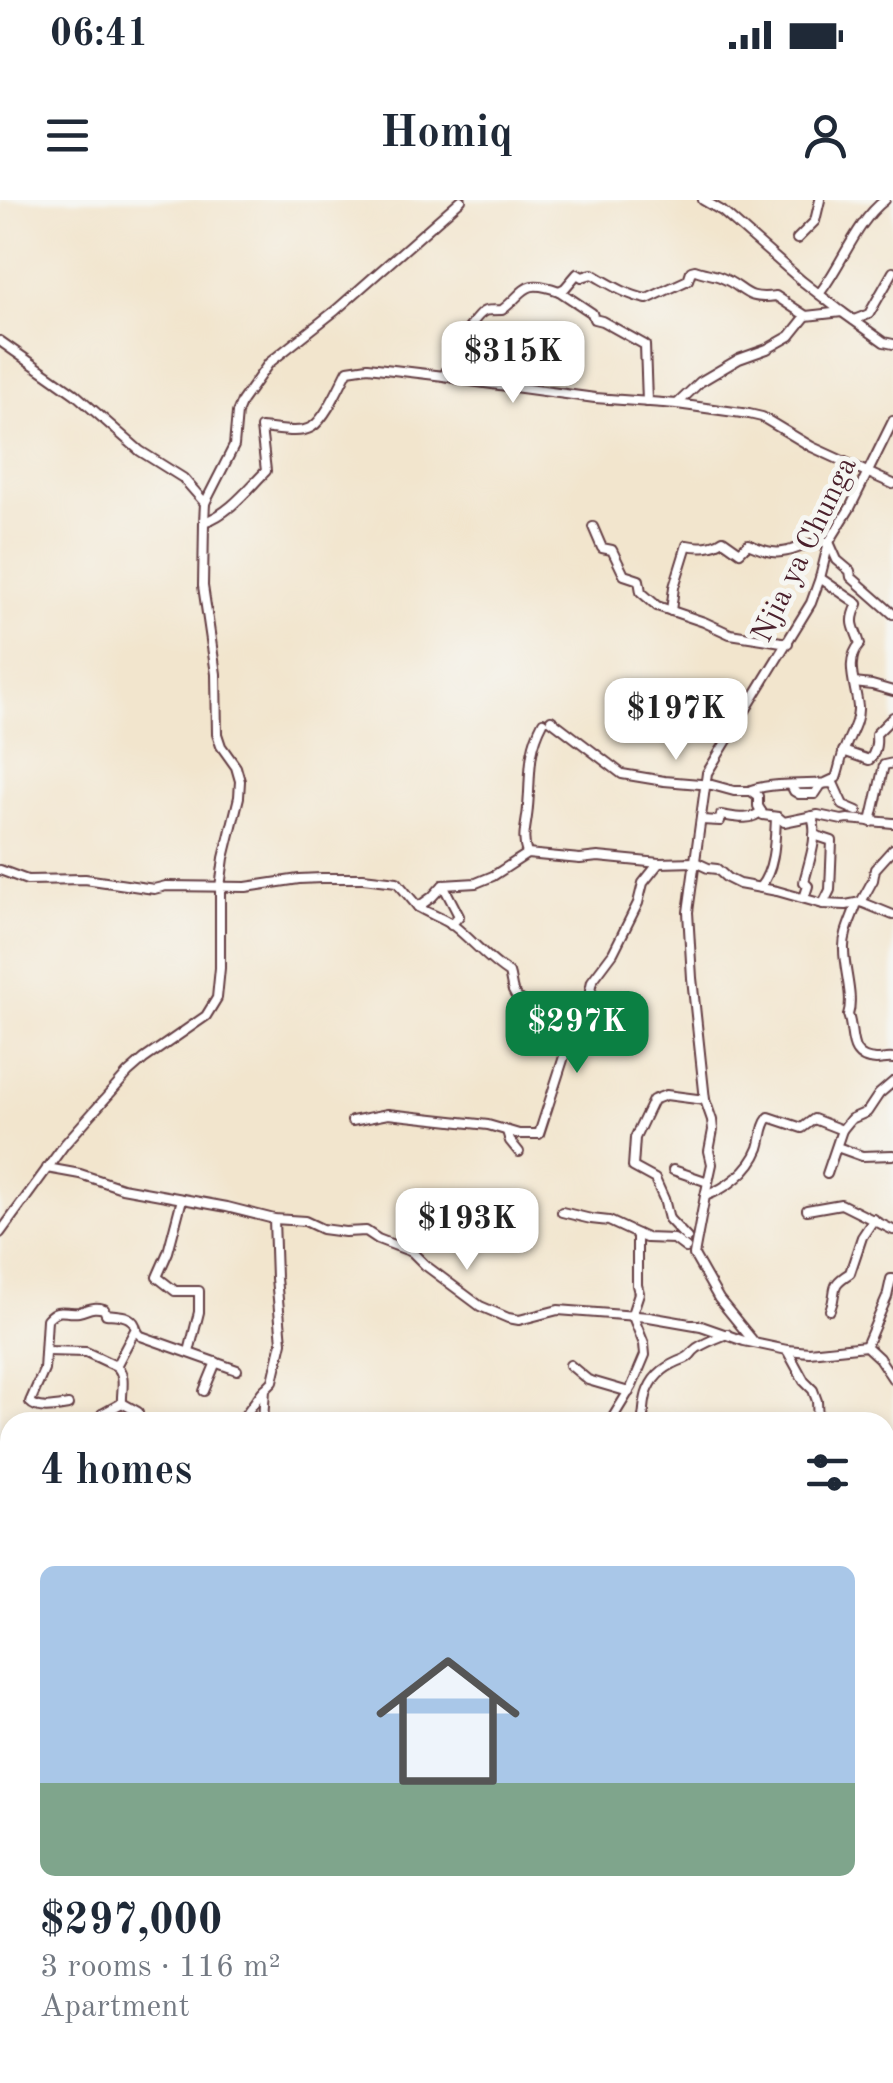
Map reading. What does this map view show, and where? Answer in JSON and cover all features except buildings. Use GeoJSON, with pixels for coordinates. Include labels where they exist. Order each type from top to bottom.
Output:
{"type":"FeatureCollection","features":[{"type":"Feature","properties":{"kind":"street"},"geometry":{"type":"LineString","coordinates":[[0,1234],[65,1144],[128,1073],[206,1016],[215,1004],[220,968],[220,887],[240,782],[217,734],[216,674],[203,586],[204,522],[206,503],[234,446],[237,413],[260,372],[460,200]]}},
{"type":"Feature","properties":{"kind":"street"},"geometry":{"type":"LineString","coordinates":[[703,200],[722,211],[842,312],[884,342],[893,344]]}},
{"type":"Feature","properties":{"kind":"street"},"geometry":{"type":"LineString","coordinates":[[798,238],[815,221],[820,200]]}},
{"type":"Feature","properties":{"kind":"street"},"geometry":{"type":"LineString","coordinates":[[819,294],[873,209],[886,200]]}},
{"type":"Feature","properties":{"kind":"street"},"geometry":{"type":"LineString","coordinates":[[559,291],[575,276],[592,274],[614,288],[647,299],[688,280],[690,271],[695,270],[722,278],[750,296],[776,296],[806,316],[842,312]]}},
{"type":"Feature","properties":{"kind":"street"},"geometry":{"type":"LineString","coordinates":[[854,320],[869,314],[893,272]]}},
{"type":"Feature","properties":{"kind":"street"},"geometry":{"type":"LineString","coordinates":[[444,376],[477,318],[486,311],[502,310],[524,288],[542,285],[559,291],[594,319],[645,346],[648,402]]}},
{"type":"Feature","properties":{"kind":"street"},"geometry":{"type":"LineString","coordinates":[[676,404],[693,386],[713,374],[790,336],[806,316]]}},
{"type":"Feature","properties":{"kind":"street"},"geometry":{"type":"LineString","coordinates":[[0,341],[75,394],[140,451],[183,478],[206,503]]}},
{"type":"Feature","properties":{"kind":"street"},"geometry":{"type":"LineString","coordinates":[[204,522],[228,508],[266,471],[261,428],[298,431],[313,426],[348,370],[368,368],[762,417],[812,448],[893,484]]}},
{"type":"Feature","properties":{"kind":"street","name":"Njia ya Chunga"},"geometry":{"type":"LineString","coordinates":[[700,1217],[712,1164],[709,1151],[713,1130],[706,1100],[688,912],[706,774],[812,603],[829,542],[893,422]]}},
{"type":"Feature","properties":{"kind":"street"},"geometry":{"type":"LineString","coordinates":[[593,527],[602,548],[612,550],[624,575],[639,580],[642,592],[658,606],[730,634],[788,643]]}},
{"type":"Feature","properties":{"kind":"street"},"geometry":{"type":"LineString","coordinates":[[671,610],[674,586],[688,545],[707,546],[723,540],[740,552],[748,544],[776,553],[813,541],[829,542],[851,577],[893,614]]}},
{"type":"Feature","properties":{"kind":"street"},"geometry":{"type":"LineString","coordinates":[[751,790],[758,796],[760,811],[766,817],[784,822],[807,808],[821,785],[836,778],[854,730],[858,713],[852,654],[860,644],[852,629],[858,604],[820,578]]}},
{"type":"Feature","properties":{"kind":"street"},"geometry":{"type":"LineString","coordinates":[[854,683],[893,692]]}},
{"type":"Feature","properties":{"kind":"street"},"geometry":{"type":"LineString","coordinates":[[843,751],[869,760],[877,745],[876,734],[893,717]]}},
{"type":"Feature","properties":{"kind":"street"},"geometry":{"type":"LineString","coordinates":[[527,854],[523,836],[528,766],[535,738],[547,721],[622,774],[734,791],[811,782],[836,785],[843,805],[856,811]]}},
{"type":"Feature","properties":{"kind":"street"},"geometry":{"type":"LineString","coordinates":[[871,822],[884,765],[892,763]]}},
{"type":"Feature","properties":{"kind":"street"},"geometry":{"type":"LineString","coordinates":[[751,790],[753,778]]}},
{"type":"Feature","properties":{"kind":"street"},"geometry":{"type":"LineString","coordinates":[[791,784],[816,825],[804,898]]}},
{"type":"Feature","properties":{"kind":"street"},"geometry":{"type":"LineString","coordinates":[[807,808],[893,823]]}},
{"type":"Feature","properties":{"kind":"street"},"geometry":{"type":"LineString","coordinates":[[701,820],[720,821],[721,815],[746,818],[760,811]]}},
{"type":"Feature","properties":{"kind":"street"},"geometry":{"type":"LineString","coordinates":[[760,886],[771,866],[776,817]]}},
{"type":"Feature","properties":{"kind":"street"},"geometry":{"type":"LineString","coordinates":[[814,835],[832,841],[830,890],[823,904]]}},
{"type":"Feature","properties":{"kind":"street"},"geometry":{"type":"LineString","coordinates":[[893,849],[875,869],[859,902],[848,927],[844,951],[852,1044],[861,1056],[893,1059]]}},
{"type":"Feature","properties":{"kind":"street"},"geometry":{"type":"LineString","coordinates":[[418,907],[443,885],[476,883],[527,854],[695,862],[717,869],[740,884],[823,904],[859,902],[893,914]]}},
{"type":"Feature","properties":{"kind":"street"},"geometry":{"type":"LineString","coordinates":[[570,1038],[585,1036],[594,1028],[598,998],[590,990],[592,981],[613,953],[644,883],[659,863]]}},
{"type":"Feature","properties":{"kind":"street"},"geometry":{"type":"LineString","coordinates":[[0,870],[27,880],[85,878],[154,889],[246,887],[299,879],[397,882],[418,907],[452,924],[491,962],[509,973],[512,990],[520,1000],[554,1004],[560,1009],[570,1038],[538,1134],[388,1114],[352,1121]]}},
{"type":"Feature","properties":{"kind":"street"},"geometry":{"type":"LineString","coordinates":[[443,885],[459,916],[452,924]]}},
{"type":"Feature","properties":{"kind":"street"},"geometry":{"type":"LineString","coordinates":[[827,1174],[842,1130],[851,1119],[867,1112],[893,1082]]}},
{"type":"Feature","properties":{"kind":"street"},"geometry":{"type":"LineString","coordinates":[[706,1100],[666,1095],[653,1100],[635,1138],[633,1168],[655,1179],[669,1219],[719,1299],[755,1343]]}},
{"type":"Feature","properties":{"kind":"street"},"geometry":{"type":"LineString","coordinates":[[705,1196],[730,1184],[744,1170],[758,1151],[762,1128],[769,1117],[802,1128],[814,1119],[842,1130]]}},
{"type":"Feature","properties":{"kind":"street"},"geometry":{"type":"LineString","coordinates":[[507,1132],[520,1152]]}},
{"type":"Feature","properties":{"kind":"street"},"geometry":{"type":"LineString","coordinates":[[837,1147],[862,1156],[893,1155]]}},
{"type":"Feature","properties":{"kind":"street"},"geometry":{"type":"LineString","coordinates":[[47,1168],[122,1188],[274,1219],[305,1221],[322,1229],[366,1230],[412,1252],[480,1306],[508,1318],[520,1320],[558,1310],[598,1312],[702,1326],[786,1350],[866,1346],[893,1379]]}},
{"type":"Feature","properties":{"kind":"street"},"geometry":{"type":"LineString","coordinates":[[673,1170],[708,1182]]}},
{"type":"Feature","properties":{"kind":"street"},"geometry":{"type":"LineString","coordinates":[[182,1199],[157,1277],[175,1291],[198,1291],[198,1312],[189,1352]]}},
{"type":"Feature","properties":{"kind":"street"},"geometry":{"type":"LineString","coordinates":[[808,1210],[841,1204],[893,1230]]}},
{"type":"Feature","properties":{"kind":"street"},"geometry":{"type":"LineString","coordinates":[[562,1212],[608,1221],[646,1238],[674,1240],[689,1247]]}},
{"type":"Feature","properties":{"kind":"street"},"geometry":{"type":"LineString","coordinates":[[689,1247],[700,1217]]}},
{"type":"Feature","properties":{"kind":"street"},"geometry":{"type":"LineString","coordinates":[[689,1247],[700,1217]]}},
{"type":"Feature","properties":{"kind":"street"},"geometry":{"type":"LineString","coordinates":[[248,1412],[273,1381],[282,1342],[274,1219]]}},
{"type":"Feature","properties":{"kind":"street"},"geometry":{"type":"LineString","coordinates":[[830,1310],[835,1286],[850,1273],[862,1236],[874,1219]]}},
{"type":"Feature","properties":{"kind":"street"},"geometry":{"type":"LineString","coordinates":[[618,1412],[645,1355],[632,1314],[639,1293],[638,1234]]}},
{"type":"Feature","properties":{"kind":"street"},"geometry":{"type":"LineString","coordinates":[[866,1346],[892,1278]]}},
{"type":"Feature","properties":{"kind":"street"},"geometry":{"type":"LineString","coordinates":[[68,1405],[40,1407],[30,1402],[44,1370],[47,1319],[56,1312],[101,1308],[106,1314],[128,1318],[140,1336],[238,1370]]}},
{"type":"Feature","properties":{"kind":"street"},"geometry":{"type":"LineString","coordinates":[[116,1366],[135,1330]]}},
{"type":"Feature","properties":{"kind":"street"},"geometry":{"type":"LineString","coordinates":[[644,1412],[648,1389],[666,1366],[727,1334]]}},
{"type":"Feature","properties":{"kind":"street"},"geometry":{"type":"LineString","coordinates":[[786,1350],[804,1381],[814,1390],[818,1412]]}},
{"type":"Feature","properties":{"kind":"street"},"geometry":{"type":"LineString","coordinates":[[46,1351],[86,1352],[116,1366],[123,1378],[122,1403]]}},
{"type":"Feature","properties":{"kind":"street"},"geometry":{"type":"LineString","coordinates":[[796,1366],[800,1355],[806,1352]]}},
{"type":"Feature","properties":{"kind":"street"},"geometry":{"type":"LineString","coordinates":[[204,1392],[216,1362]]}},
{"type":"Feature","properties":{"kind":"street"},"geometry":{"type":"LineString","coordinates":[[570,1364],[588,1380],[629,1392]]}},
{"type":"Feature","properties":{"kind":"street"},"geometry":{"type":"LineString","coordinates":[[264,1412],[265,1389]]}},
{"type":"Feature","properties":{"kind":"street"},"geometry":{"type":"LineString","coordinates":[[109,1412],[122,1403]]}},
{"type":"Feature","properties":{"kind":"street"},"geometry":{"type":"LineString","coordinates":[[122,1403],[138,1412]]}}]}
